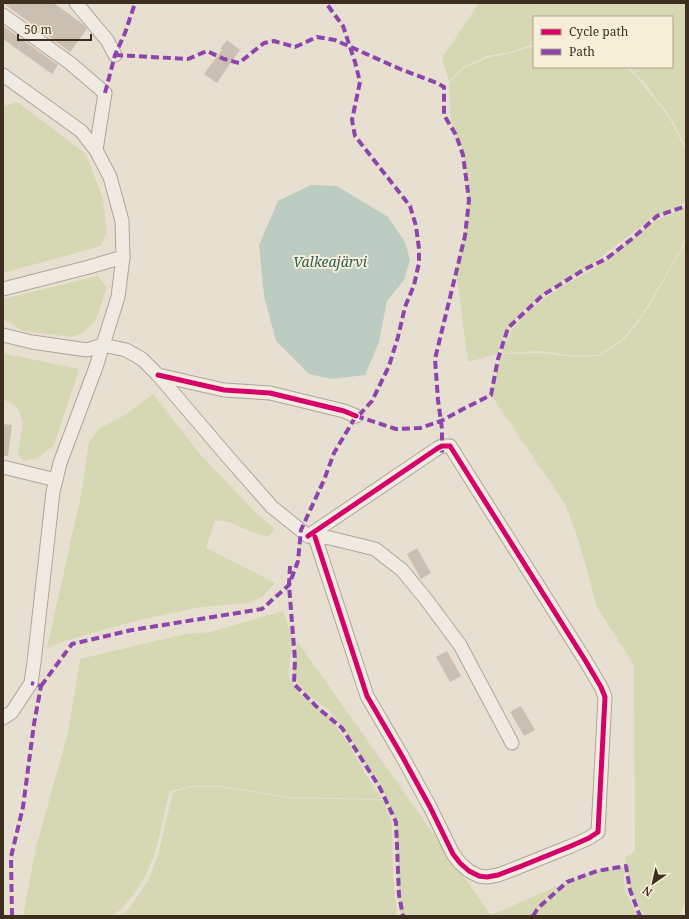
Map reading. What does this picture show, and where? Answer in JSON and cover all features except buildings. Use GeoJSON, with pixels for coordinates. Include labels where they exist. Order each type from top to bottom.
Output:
{"type":"FeatureCollection","features":[{"type":"Feature","properties":{"kind":"street"},"geometry":{"type":"LineString","coordinates":[[76,3],[107,40],[115,55]]}},
{"type":"Feature","properties":{"kind":"street"},"geometry":{"type":"LineString","coordinates":[[3,15],[70,63],[104,93],[96,150]]}},
{"type":"Feature","properties":{"kind":"street"},"geometry":{"type":"LineString","coordinates":[[3,75],[81,131],[96,150],[110,177],[122,221],[123,257],[118,297],[96,367],[60,463],[53,492],[31,683],[12,712],[3,718]]}},
{"type":"Feature","properties":{"kind":"street"},"geometry":{"type":"LineString","coordinates":[[3,288],[123,257]]}},
{"type":"Feature","properties":{"kind":"street"},"geometry":{"type":"LineString","coordinates":[[3,335],[32,342],[87,350],[102,345],[126,350],[142,359],[158,375],[272,507],[312,536],[330,538],[375,549],[402,570],[460,645],[512,743]]}},
{"type":"Feature","properties":{"kind":"street"},"geometry":{"type":"LineString","coordinates":[[158,375],[224,390],[270,392],[344,411],[356,416]]}},
{"type":"Feature","properties":{"kind":"street"},"geometry":{"type":"LineString","coordinates":[[442,446],[450,446],[585,660],[601,687],[605,697],[598,832],[571,846],[498,875],[487,877],[479,876],[469,871],[460,863],[453,854],[430,806],[367,696],[312,536],[438,448],[442,446]]}},
{"type":"Feature","properties":{"kind":"street"},"geometry":{"type":"LineString","coordinates":[[3,467],[56,480]]}},
{"type":"Feature","properties":{"kind":"green space"},"geometry":{"type":"Polygon","coordinates":[[[479,3],[686,3],[686,148],[671,118],[642,80],[630,68],[673,68],[673,16],[533,16],[533,44],[514,51],[487,56],[463,67],[449,81],[442,58],[479,3]]]}},
{"type":"Feature","properties":{"kind":"green space"},"geometry":{"type":"Polygon","coordinates":[[[533,46],[533,68],[628,68],[670,119],[686,151],[686,202],[651,219],[589,266],[555,285],[527,307],[508,328],[497,354],[468,362],[456,270],[465,236],[469,200],[463,152],[451,121],[449,83],[464,68],[487,58],[533,46]]]}},
{"type":"Feature","properties":{"kind":"green space"},"geometry":{"type":"Polygon","coordinates":[[[17,102],[86,154],[103,199],[107,232],[101,246],[3,273],[3,107],[17,102]]]}},
{"type":"Feature","properties":{"kind":"green space"},"geometry":{"type":"Polygon","coordinates":[[[686,207],[686,236],[681,249],[642,315],[622,340],[598,355],[573,356],[542,351],[502,353],[511,331],[530,310],[558,289],[592,270],[653,222],[686,207]]]}},
{"type":"Feature","properties":{"kind":"green space"},"geometry":{"type":"Polygon","coordinates":[[[686,240],[686,899],[680,916],[645,916],[630,890],[625,857],[635,852],[634,665],[597,607],[578,538],[565,504],[491,395],[501,354],[542,353],[572,357],[599,356],[623,341],[643,316],[686,240]]]}},
{"type":"Feature","properties":{"kind":"green space"},"geometry":{"type":"Polygon","coordinates":[[[98,276],[107,288],[95,321],[83,333],[71,337],[24,331],[3,319],[3,299],[98,276]]]}},
{"type":"Feature","properties":{"kind":"green space"},"geometry":{"type":"Polygon","coordinates":[[[3,351],[6,354],[79,369],[54,445],[38,458],[23,461],[18,454],[23,422],[17,407],[5,400],[3,396],[3,351]]]}},
{"type":"Feature","properties":{"kind":"green space"},"geometry":{"type":"Polygon","coordinates":[[[153,394],[200,454],[257,514],[275,529],[268,537],[229,522],[215,520],[206,548],[275,583],[262,597],[249,603],[200,607],[135,621],[68,640],[47,648],[81,495],[89,442],[100,428],[123,416],[153,394]]]}},
{"type":"Feature","properties":{"kind":"green space"},"geometry":{"type":"Polygon","coordinates":[[[283,611],[293,635],[288,676],[300,695],[327,714],[348,743],[366,775],[382,799],[288,797],[221,786],[192,786],[170,791],[151,864],[138,888],[120,910],[113,916],[23,916],[36,847],[68,733],[80,659],[185,634],[210,632],[283,611]]]}},
{"type":"Feature","properties":{"kind":"green space"},"geometry":{"type":"Polygon","coordinates":[[[297,641],[491,915],[567,882],[555,890],[531,916],[402,916],[400,911],[397,875],[396,822],[387,798],[352,740],[330,711],[304,692],[293,674],[297,641]]]}},
{"type":"Feature","properties":{"kind":"green space"},"geometry":{"type":"Polygon","coordinates":[[[192,787],[221,787],[288,798],[383,800],[392,823],[393,875],[397,916],[119,916],[128,910],[148,881],[158,855],[173,792],[192,787]]]}},
{"type":"Feature","properties":{"kind":"green space"},"geometry":{"type":"Polygon","coordinates":[[[623,867],[625,891],[639,916],[533,916],[556,891],[576,878],[591,872],[623,867]]]}},
{"type":"Feature","properties":{"kind":"water","name":"Valkeajärvi"},"geometry":{"type":"Polygon","coordinates":[[[311,185],[337,186],[388,217],[405,242],[410,260],[404,280],[387,301],[379,342],[365,375],[332,379],[309,374],[276,341],[264,296],[259,245],[278,201],[311,185]]]}},
{"type":"Feature","properties":{"kind":"marked path"},"geometry":{"type":"LineString","coordinates":[[105,93],[115,55],[125,33],[135,3]]}},
{"type":"Feature","properties":{"kind":"marked path"},"geometry":{"type":"LineString","coordinates":[[41,686],[72,644],[132,630],[262,609],[289,585],[298,561],[301,530],[324,480],[334,453],[356,416],[361,413],[372,401],[389,366],[405,307],[414,285],[419,263],[416,226],[410,206],[355,136],[352,120],[360,82],[343,26],[326,3]]}},
{"type":"Feature","properties":{"kind":"marked path"},"geometry":{"type":"LineString","coordinates":[[115,55],[188,59],[207,51],[224,59],[239,63],[264,43],[274,41],[295,47],[317,37],[335,40],[444,87],[444,115],[456,135],[463,155],[469,200],[465,236],[435,359],[442,429],[442,456]]}},
{"type":"Feature","properties":{"kind":"marked path"},"geometry":{"type":"LineString","coordinates":[[356,416],[396,429],[420,428],[441,421],[491,395],[498,359],[508,328],[543,295],[585,269],[606,259],[633,238],[657,216],[686,206]]}},
{"type":"Feature","properties":{"kind":"marked path"},"geometry":{"type":"LineString","coordinates":[[290,566],[289,585],[295,660],[294,684],[318,708],[342,728],[380,788],[396,822],[399,895],[403,916]]}},
{"type":"Feature","properties":{"kind":"marked path"},"geometry":{"type":"LineString","coordinates":[[12,916],[11,857],[23,807],[34,724],[41,686],[31,683]]}},
{"type":"Feature","properties":{"kind":"marked path"},"geometry":{"type":"LineString","coordinates":[[533,916],[538,908],[567,882],[597,871],[626,866],[630,890],[640,916]]}},
{"type":"Feature","properties":{"kind":"cycle path"},"geometry":{"type":"LineString","coordinates":[[158,375],[224,390],[270,393],[344,411],[356,416]]}},
{"type":"Feature","properties":{"kind":"cycle path"},"geometry":{"type":"LineString","coordinates":[[308,536],[438,448],[442,446],[450,446],[585,660],[601,687],[605,697],[598,832],[571,846],[498,875],[487,877],[479,876],[469,871],[460,863],[453,854],[430,807],[367,696],[315,537]]}}]}
